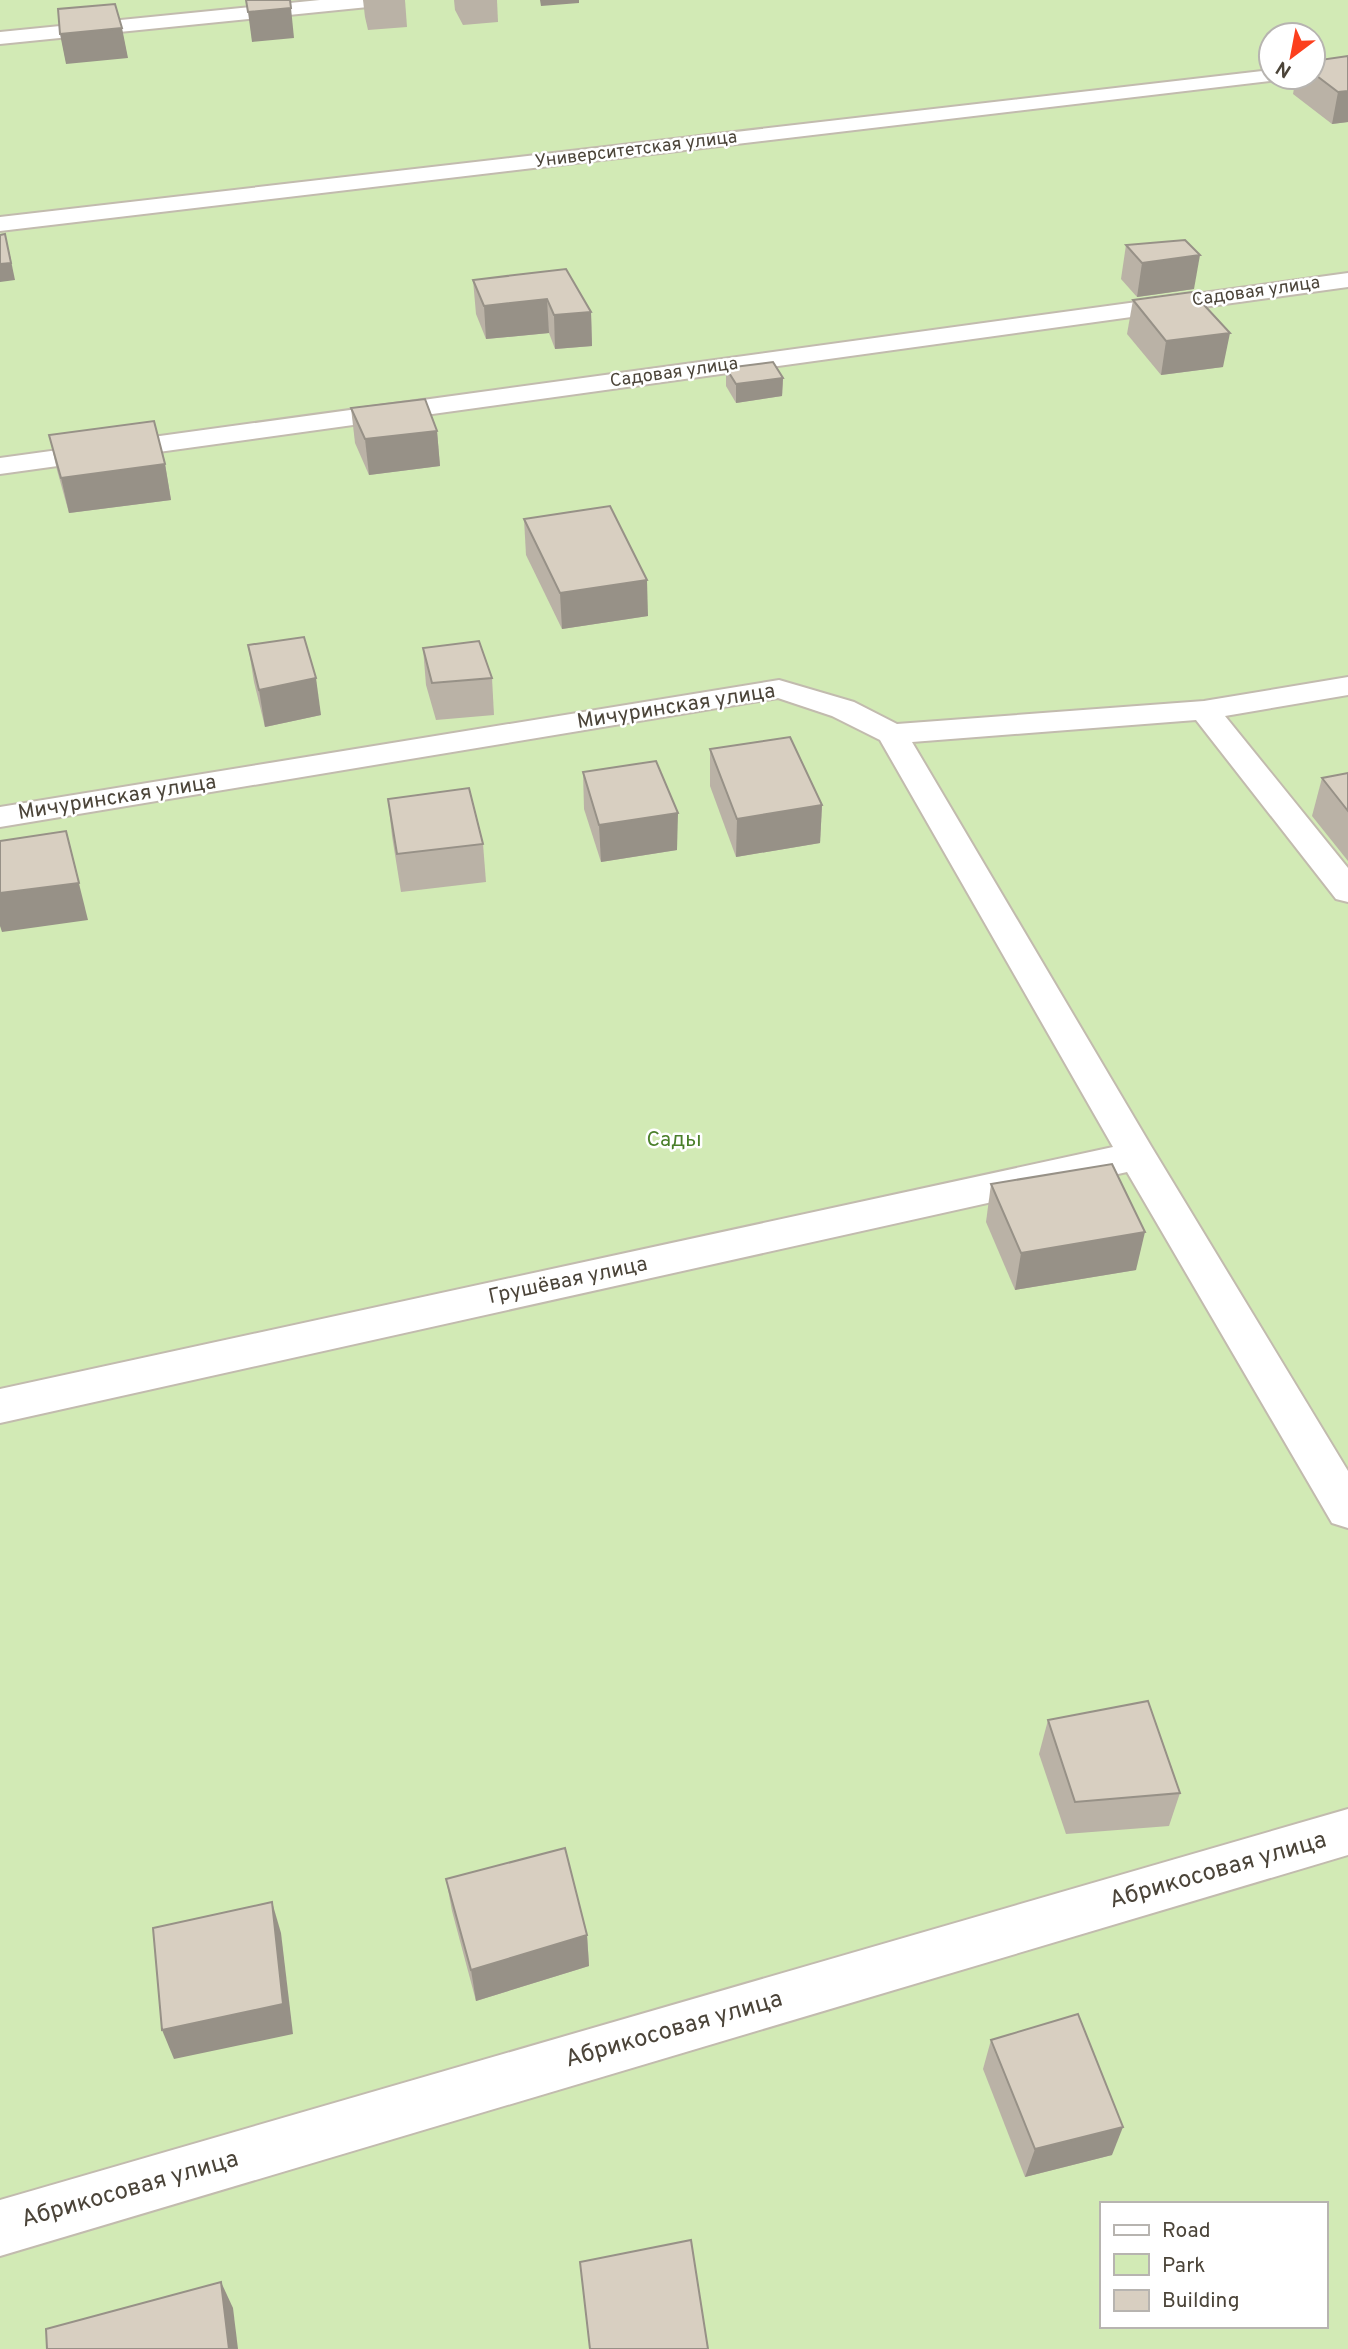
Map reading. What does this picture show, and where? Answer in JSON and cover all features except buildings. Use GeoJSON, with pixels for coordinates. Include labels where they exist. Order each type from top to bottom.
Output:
{"type":"FeatureCollection","features":[{"type":"Feature","properties":{"kind":"street"},"geometry":{"type":"LineString","coordinates":[[0,38],[378,0]]}},
{"type":"Feature","properties":{"kind":"street","name":"Университетская улица"},"geometry":{"type":"LineString","coordinates":[[0,224],[1257,78]]}},
{"type":"Feature","properties":{"kind":"street","name":"Садовая улица"},"geometry":{"type":"LineString","coordinates":[[0,466],[1348,280]]}},
{"type":"Feature","properties":{"kind":"street"},"geometry":{"type":"LineString","coordinates":[[1348,686],[1204,710],[892,734],[1137,1156],[1348,1510]]}},
{"type":"Feature","properties":{"kind":"street","name":"Мичуринская улица"},"geometry":{"type":"LineString","coordinates":[[0,817],[779,689],[843,709],[892,734]]}},
{"type":"Feature","properties":{"kind":"street"},"geometry":{"type":"LineString","coordinates":[[1204,710],[1348,891]]}},
{"type":"Feature","properties":{"kind":"street","name":"Грушёвая улица"},"geometry":{"type":"LineString","coordinates":[[0,1406],[1137,1156]]}},
{"type":"Feature","properties":{"kind":"street","name":"Абрикосовая улица"},"geometry":{"type":"LineString","coordinates":[[0,2228],[1348,1832]]}},
{"type":"Feature","properties":{"kind":"green space","name":"Сады"},"geometry":{"type":"Polygon","coordinates":[[[0,0],[1348,0],[1348,2349],[0,2349],[0,0]]]}}]}
